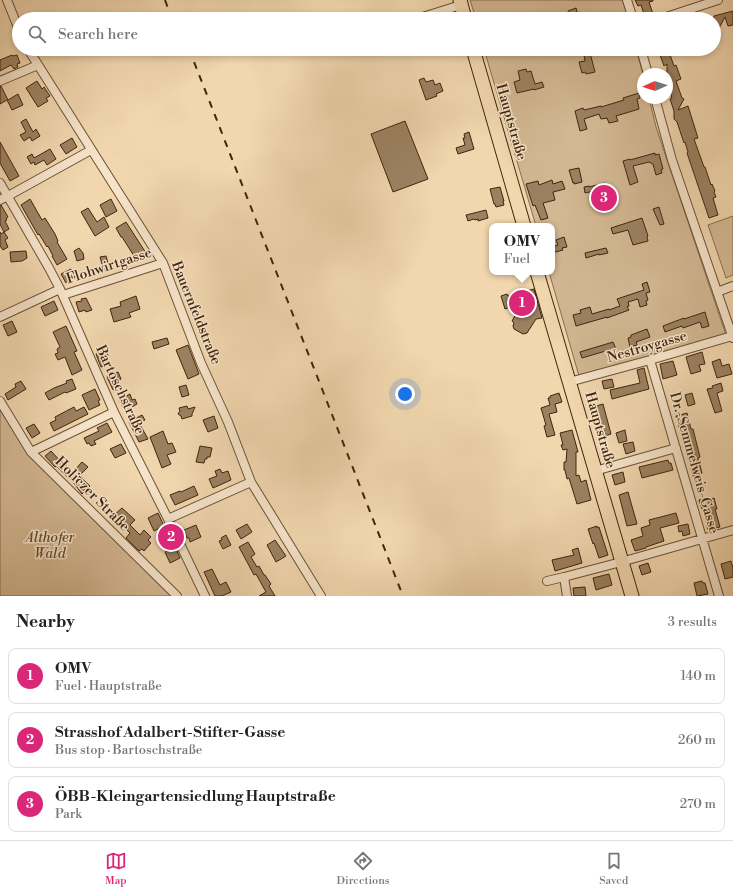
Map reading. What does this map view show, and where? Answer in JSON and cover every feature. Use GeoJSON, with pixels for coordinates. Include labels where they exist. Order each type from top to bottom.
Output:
{"type":"FeatureCollection","features":[{"type":"Feature","properties":{"kind":"main road","name":"Hauptstraße"},"geometry":{"type":"LineString","coordinates":[[475,56],[523,223]]}},
{"type":"Feature","properties":{"kind":"main road","name":"Hauptstraße"},"geometry":{"type":"LineString","coordinates":[[538,275],[632,596]]}},
{"type":"Feature","properties":{"kind":"street"},"geometry":{"type":"LineString","coordinates":[[7,0],[12,12]]}},
{"type":"Feature","properties":{"kind":"street"},"geometry":{"type":"LineString","coordinates":[[627,0],[631,12]]}},
{"type":"Feature","properties":{"kind":"street"},"geometry":{"type":"LineString","coordinates":[[681,12],[718,0]]}},
{"type":"Feature","properties":{"kind":"street"},"geometry":{"type":"LineString","coordinates":[[436,12],[461,3]]}},
{"type":"Feature","properties":{"kind":"street","name":"Bauernfeldstraße"},"geometry":{"type":"LineString","coordinates":[[32,56],[163,263],[201,363],[228,422],[251,482],[321,596]]}},
{"type":"Feature","properties":{"kind":"street"},"geometry":{"type":"LineString","coordinates":[[643,56],[646,68]]}},
{"type":"Feature","properties":{"kind":"street"},"geometry":{"type":"LineString","coordinates":[[0,81],[38,65]]}},
{"type":"Feature","properties":{"kind":"street"},"geometry":{"type":"LineString","coordinates":[[657,104],[672,160],[733,337]]}},
{"type":"Feature","properties":{"kind":"street"},"geometry":{"type":"LineString","coordinates":[[0,200],[92,150]]}},
{"type":"Feature","properties":{"kind":"street","name":"Bartoschstraße"},"geometry":{"type":"LineString","coordinates":[[0,183],[49,268],[61,292],[114,412],[205,596]]}},
{"type":"Feature","properties":{"kind":"street","name":"Flohwirtgasse"},"geometry":{"type":"LineString","coordinates":[[0,317],[61,292],[163,263]]}},
{"type":"Feature","properties":{"kind":"street"},"geometry":{"type":"LineString","coordinates":[[717,292],[733,286]]}},
{"type":"Feature","properties":{"kind":"street","name":"Nestroygasse"},"geometry":{"type":"LineString","coordinates":[[569,382],[733,337]]}},
{"type":"Feature","properties":{"kind":"street","name":"Dr.-Semmelweis-Gasse"},"geometry":{"type":"LineString","coordinates":[[650,360],[719,596]]}},
{"type":"Feature","properties":{"kind":"street","name":"Holiczer Straße"},"geometry":{"type":"LineString","coordinates":[[0,401],[31,452],[177,596]]}},
{"type":"Feature","properties":{"kind":"street"},"geometry":{"type":"LineString","coordinates":[[31,452],[114,412]]}},
{"type":"Feature","properties":{"kind":"street"},"geometry":{"type":"LineString","coordinates":[[595,470],[676,448]]}},
{"type":"Feature","properties":{"kind":"street"},"geometry":{"type":"LineString","coordinates":[[168,519],[251,482]]}},
{"type":"Feature","properties":{"kind":"street"},"geometry":{"type":"LineString","coordinates":[[548,581],[733,530]]}},
{"type":"Feature","properties":{"kind":"street"},"geometry":{"type":"LineString","coordinates":[[564,577],[567,596]]}},
{"type":"Feature","properties":{"kind":"green space"},"geometry":{"type":"Polygon","coordinates":[[[470,0],[623,0],[626,12],[474,12],[470,0]]]}},
{"type":"Feature","properties":{"kind":"green space"},"geometry":{"type":"Polygon","coordinates":[[[486,56],[638,56],[641,68],[637,68],[637,104],[650,104],[656,127],[726,335],[579,376],[550,275],[555,275],[555,223],[535,223],[486,56]]]}},
{"type":"Feature","properties":{"kind":"green space"},"geometry":{"type":"Polygon","coordinates":[[[733,216],[733,275],[726,278],[708,225],[733,216]]]}},
{"type":"Feature","properties":{"kind":"green space","name":"Althofer Wald"},"geometry":{"type":"Polygon","coordinates":[[[0,406],[29,453],[173,596],[0,596],[0,406]]]}},
{"type":"Feature","properties":{"kind":"building"},"geometry":{"type":"Polygon","coordinates":[[[635,0],[653,0],[649,2],[652,12],[643,12],[641,5],[638,6],[635,0]]]}},
{"type":"Feature","properties":{"kind":"building"},"geometry":{"type":"Polygon","coordinates":[[[576,8],[577,12],[568,12],[576,8]]]}},
{"type":"Feature","properties":{"kind":"building"},"geometry":{"type":"Polygon","coordinates":[[[733,11],[733,25],[728,26],[725,17],[721,24],[721,14],[733,11]]]}},
{"type":"Feature","properties":{"kind":"building"},"geometry":{"type":"Polygon","coordinates":[[[12,55],[17,56],[20,63],[17,64],[18,67],[14,69],[11,65],[0,71],[0,60],[12,55]]]}},
{"type":"Feature","properties":{"kind":"building"},"geometry":{"type":"Polygon","coordinates":[[[584,56],[591,56],[595,72],[586,74],[585,72],[582,73],[579,62],[585,61],[584,56]]]}},
{"type":"Feature","properties":{"kind":"building"},"geometry":{"type":"Polygon","coordinates":[[[660,56],[670,56],[674,66],[676,65],[681,79],[676,81],[682,98],[684,99],[678,110],[688,106],[698,138],[694,139],[711,185],[712,184],[715,191],[716,197],[713,198],[718,215],[709,218],[687,153],[685,142],[684,143],[677,122],[674,119],[674,111],[672,104],[673,104],[673,68],[667,68],[667,64],[664,66],[660,56]]]}},
{"type":"Feature","properties":{"kind":"building"},"geometry":{"type":"Polygon","coordinates":[[[526,69],[527,72],[531,71],[535,84],[542,82],[544,87],[517,93],[514,82],[520,80],[518,71],[526,69]]]}},
{"type":"Feature","properties":{"kind":"building"},"geometry":{"type":"Polygon","coordinates":[[[424,78],[426,82],[433,80],[435,85],[440,83],[443,91],[436,94],[437,96],[426,100],[419,80],[424,78]]]}},
{"type":"Feature","properties":{"kind":"building"},"geometry":{"type":"Polygon","coordinates":[[[37,81],[42,89],[44,87],[50,96],[46,98],[48,101],[38,107],[26,88],[37,81]]]}},
{"type":"Feature","properties":{"kind":"building"},"geometry":{"type":"Polygon","coordinates":[[[0,86],[8,100],[18,94],[23,105],[12,110],[7,100],[0,104],[0,86]]]}},
{"type":"Feature","properties":{"kind":"building"},"geometry":{"type":"Polygon","coordinates":[[[637,94],[637,104],[639,109],[616,116],[618,121],[609,123],[607,118],[601,119],[599,114],[584,119],[587,129],[580,131],[575,111],[583,108],[584,110],[601,107],[624,100],[623,98],[637,94]]]}},
{"type":"Feature","properties":{"kind":"building"},"geometry":{"type":"Polygon","coordinates":[[[26,119],[33,132],[36,129],[40,136],[32,141],[30,137],[24,141],[20,135],[26,132],[21,122],[26,119]]]}},
{"type":"Feature","properties":{"kind":"building"},"geometry":{"type":"Polygon","coordinates":[[[405,121],[428,179],[393,192],[371,134],[405,121]]]}},
{"type":"Feature","properties":{"kind":"building"},"geometry":{"type":"Polygon","coordinates":[[[469,132],[474,149],[458,154],[456,148],[465,145],[463,138],[465,138],[464,134],[469,132]]]}},
{"type":"Feature","properties":{"kind":"building"},"geometry":{"type":"Polygon","coordinates":[[[72,138],[77,147],[66,154],[60,145],[72,138]]]}},
{"type":"Feature","properties":{"kind":"building"},"geometry":{"type":"Polygon","coordinates":[[[0,142],[19,176],[10,181],[0,163],[0,142]]]}},
{"type":"Feature","properties":{"kind":"building"},"geometry":{"type":"Polygon","coordinates":[[[50,149],[56,159],[47,165],[44,160],[35,165],[34,162],[31,164],[27,157],[32,154],[34,158],[50,149]]]}},
{"type":"Feature","properties":{"kind":"building"},"geometry":{"type":"Polygon","coordinates":[[[655,153],[655,155],[659,154],[663,169],[661,170],[662,173],[656,175],[653,164],[649,162],[633,166],[638,182],[630,185],[623,161],[655,153]]]}},
{"type":"Feature","properties":{"kind":"building"},"geometry":{"type":"Polygon","coordinates":[[[579,168],[582,182],[574,184],[569,170],[579,168]]]}},
{"type":"Feature","properties":{"kind":"building"},"geometry":{"type":"Polygon","coordinates":[[[552,180],[553,184],[562,181],[565,189],[553,192],[555,200],[543,203],[548,218],[541,220],[535,205],[533,206],[526,184],[538,181],[539,185],[552,180]]]}},
{"type":"Feature","properties":{"kind":"building"},"geometry":{"type":"Polygon","coordinates":[[[605,183],[607,191],[599,193],[598,190],[585,193],[584,187],[605,183]]]}},
{"type":"Feature","properties":{"kind":"building"},"geometry":{"type":"Polygon","coordinates":[[[500,187],[504,205],[496,207],[490,189],[500,187]]]}},
{"type":"Feature","properties":{"kind":"building"},"geometry":{"type":"Polygon","coordinates":[[[30,199],[42,220],[45,218],[55,234],[58,241],[57,242],[67,259],[57,265],[48,246],[47,247],[39,234],[38,235],[21,205],[30,199]]]}},
{"type":"Feature","properties":{"kind":"building"},"geometry":{"type":"Polygon","coordinates":[[[111,199],[117,211],[106,217],[100,205],[111,199]]]}},
{"type":"Feature","properties":{"kind":"building"},"geometry":{"type":"Polygon","coordinates":[[[0,205],[8,217],[5,221],[9,229],[4,232],[0,224],[0,205]]]}},
{"type":"Feature","properties":{"kind":"building"},"geometry":{"type":"Polygon","coordinates":[[[659,207],[664,224],[660,225],[653,209],[659,207]]]}},
{"type":"Feature","properties":{"kind":"building"},"geometry":{"type":"Polygon","coordinates":[[[88,208],[97,222],[104,217],[109,227],[95,236],[81,212],[88,208]]]}},
{"type":"Feature","properties":{"kind":"building"},"geometry":{"type":"Polygon","coordinates":[[[486,210],[488,218],[478,221],[478,219],[474,219],[468,221],[466,215],[486,210]]]}},
{"type":"Feature","properties":{"kind":"building"},"geometry":{"type":"Polygon","coordinates":[[[642,218],[648,236],[648,241],[633,245],[628,230],[613,234],[611,228],[642,218]]]}},
{"type":"Feature","properties":{"kind":"building"},"geometry":{"type":"Polygon","coordinates":[[[126,222],[146,253],[136,259],[116,228],[126,222]]]}},
{"type":"Feature","properties":{"kind":"building"},"geometry":{"type":"Polygon","coordinates":[[[0,232],[1,234],[4,232],[8,238],[5,240],[8,247],[3,250],[0,246],[0,232]]]}},
{"type":"Feature","properties":{"kind":"building"},"geometry":{"type":"Polygon","coordinates":[[[564,237],[567,247],[555,252],[555,246],[558,245],[556,240],[564,237]]]}},
{"type":"Feature","properties":{"kind":"building"},"geometry":{"type":"Polygon","coordinates":[[[79,248],[83,253],[84,259],[77,261],[74,251],[79,248]]]}},
{"type":"Feature","properties":{"kind":"building"},"geometry":{"type":"Polygon","coordinates":[[[606,248],[608,253],[586,258],[585,253],[606,248]]]}},
{"type":"Feature","properties":{"kind":"building"},"geometry":{"type":"Polygon","coordinates":[[[26,251],[27,258],[22,261],[11,262],[10,252],[26,251]]]}},
{"type":"Feature","properties":{"kind":"building"},"geometry":{"type":"Polygon","coordinates":[[[106,256],[110,270],[104,271],[100,257],[106,256]]]}},
{"type":"Feature","properties":{"kind":"building"},"geometry":{"type":"Polygon","coordinates":[[[71,269],[75,278],[66,283],[61,274],[71,269]]]}},
{"type":"Feature","properties":{"kind":"building"},"geometry":{"type":"Polygon","coordinates":[[[647,282],[650,292],[646,293],[648,300],[646,301],[647,305],[640,307],[638,299],[628,302],[629,306],[627,307],[629,310],[607,318],[576,326],[573,315],[581,313],[580,310],[590,307],[592,314],[620,306],[617,299],[644,290],[642,284],[647,282]]]}},
{"type":"Feature","properties":{"kind":"building"},"geometry":{"type":"Polygon","coordinates":[[[534,289],[542,318],[536,319],[527,333],[523,334],[514,329],[513,326],[514,323],[512,321],[516,314],[514,306],[505,309],[501,296],[507,294],[508,296],[534,289]]]}},
{"type":"Feature","properties":{"kind":"building"},"geometry":{"type":"Polygon","coordinates":[[[136,296],[140,309],[129,313],[131,317],[114,322],[110,309],[121,306],[120,302],[136,296]]]}},
{"type":"Feature","properties":{"kind":"building"},"geometry":{"type":"Polygon","coordinates":[[[86,298],[92,310],[79,312],[76,302],[82,301],[81,299],[86,298]]]}},
{"type":"Feature","properties":{"kind":"building"},"geometry":{"type":"Polygon","coordinates":[[[54,301],[58,310],[45,316],[41,307],[54,301]]]}},
{"type":"Feature","properties":{"kind":"building"},"geometry":{"type":"Polygon","coordinates":[[[705,312],[709,326],[702,328],[700,322],[665,332],[663,326],[705,312]]]}},
{"type":"Feature","properties":{"kind":"building"},"geometry":{"type":"Polygon","coordinates":[[[12,321],[17,332],[8,336],[3,325],[12,321]]]}},
{"type":"Feature","properties":{"kind":"building"},"geometry":{"type":"Polygon","coordinates":[[[66,326],[77,351],[74,352],[82,370],[72,375],[65,357],[58,360],[55,354],[58,353],[57,349],[60,347],[53,332],[66,326]]]}},
{"type":"Feature","properties":{"kind":"building"},"geometry":{"type":"Polygon","coordinates":[[[647,329],[650,337],[636,342],[637,345],[630,347],[628,338],[631,337],[631,335],[647,329]]]}},
{"type":"Feature","properties":{"kind":"building"},"geometry":{"type":"Polygon","coordinates":[[[167,338],[169,344],[154,349],[152,342],[167,338]]]}},
{"type":"Feature","properties":{"kind":"building"},"geometry":{"type":"Polygon","coordinates":[[[613,342],[616,349],[582,358],[580,352],[613,342]]]}},
{"type":"Feature","properties":{"kind":"building"},"geometry":{"type":"Polygon","coordinates":[[[188,345],[199,374],[188,379],[176,350],[188,345]]]}},
{"type":"Feature","properties":{"kind":"building"},"geometry":{"type":"Polygon","coordinates":[[[106,350],[108,356],[105,357],[108,365],[101,367],[96,354],[106,350]]]}},
{"type":"Feature","properties":{"kind":"building"},"geometry":{"type":"Polygon","coordinates":[[[702,352],[705,364],[699,365],[701,371],[691,374],[686,357],[702,352]]]}},
{"type":"Feature","properties":{"kind":"building"},"geometry":{"type":"Polygon","coordinates":[[[720,359],[722,366],[729,364],[732,374],[717,378],[712,362],[720,359]]]}},
{"type":"Feature","properties":{"kind":"building"},"geometry":{"type":"Polygon","coordinates":[[[673,361],[677,375],[663,379],[660,364],[673,361]]]}},
{"type":"Feature","properties":{"kind":"building"},"geometry":{"type":"Polygon","coordinates":[[[644,368],[649,389],[612,399],[610,390],[640,383],[637,370],[644,368]]]}},
{"type":"Feature","properties":{"kind":"building"},"geometry":{"type":"Polygon","coordinates":[[[118,372],[121,379],[118,381],[120,386],[113,390],[107,377],[118,372]]]}},
{"type":"Feature","properties":{"kind":"building"},"geometry":{"type":"Polygon","coordinates":[[[72,379],[76,389],[66,393],[65,392],[49,400],[45,393],[67,383],[66,381],[72,379]]]}},
{"type":"Feature","properties":{"kind":"building"},"geometry":{"type":"Polygon","coordinates":[[[612,379],[614,387],[604,389],[602,381],[612,379]]]}},
{"type":"Feature","properties":{"kind":"building"},"geometry":{"type":"Polygon","coordinates":[[[21,381],[26,389],[8,400],[5,394],[16,387],[15,384],[21,381]]]}},
{"type":"Feature","properties":{"kind":"building"},"geometry":{"type":"Polygon","coordinates":[[[721,383],[723,391],[717,393],[722,411],[715,413],[707,389],[713,388],[712,386],[721,383]]]}},
{"type":"Feature","properties":{"kind":"building"},"geometry":{"type":"Polygon","coordinates":[[[186,385],[189,395],[182,397],[179,387],[186,385]]]}},
{"type":"Feature","properties":{"kind":"building"},"geometry":{"type":"Polygon","coordinates":[[[95,389],[100,400],[98,401],[100,405],[89,410],[82,395],[95,389]]]}},
{"type":"Feature","properties":{"kind":"building"},"geometry":{"type":"Polygon","coordinates":[[[559,393],[562,402],[555,404],[557,412],[549,414],[555,435],[547,437],[544,426],[546,425],[541,408],[550,405],[548,398],[550,398],[550,396],[559,393]]]}},
{"type":"Feature","properties":{"kind":"building"},"geometry":{"type":"Polygon","coordinates":[[[692,393],[695,404],[688,406],[685,395],[692,393]]]}},
{"type":"Feature","properties":{"kind":"building"},"geometry":{"type":"Polygon","coordinates":[[[130,394],[132,400],[135,399],[137,404],[125,411],[119,400],[130,394]]]}},
{"type":"Feature","properties":{"kind":"building"},"geometry":{"type":"Polygon","coordinates":[[[603,404],[611,434],[602,437],[593,407],[603,404]]]}},
{"type":"Feature","properties":{"kind":"building"},"geometry":{"type":"Polygon","coordinates":[[[187,406],[188,409],[195,407],[192,416],[182,419],[178,414],[180,411],[179,408],[187,406]]]}},
{"type":"Feature","properties":{"kind":"building"},"geometry":{"type":"Polygon","coordinates":[[[74,407],[76,411],[84,407],[88,414],[54,431],[50,423],[56,420],[55,417],[74,407]]]}},
{"type":"Feature","properties":{"kind":"building"},"geometry":{"type":"Polygon","coordinates":[[[687,413],[691,429],[693,429],[700,457],[698,458],[702,473],[693,476],[676,416],[687,413]]]}},
{"type":"Feature","properties":{"kind":"building"},"geometry":{"type":"Polygon","coordinates":[[[142,415],[145,420],[139,423],[148,439],[139,442],[129,422],[142,415]]]}},
{"type":"Feature","properties":{"kind":"building"},"geometry":{"type":"Polygon","coordinates":[[[214,416],[218,428],[208,432],[203,420],[214,416]]]}},
{"type":"Feature","properties":{"kind":"building"},"geometry":{"type":"Polygon","coordinates":[[[107,423],[112,432],[94,441],[96,444],[91,446],[89,443],[87,444],[84,438],[99,431],[97,428],[107,423]]]}},
{"type":"Feature","properties":{"kind":"building"},"geometry":{"type":"Polygon","coordinates":[[[34,424],[40,433],[32,438],[26,428],[34,424]]]}},
{"type":"Feature","properties":{"kind":"building"},"geometry":{"type":"Polygon","coordinates":[[[572,430],[578,452],[576,452],[576,476],[579,475],[581,482],[586,480],[591,500],[577,504],[569,478],[567,479],[564,470],[567,449],[563,450],[560,433],[572,430]]]}},
{"type":"Feature","properties":{"kind":"building"},"geometry":{"type":"Polygon","coordinates":[[[625,430],[627,441],[619,443],[616,433],[625,430]]]}},
{"type":"Feature","properties":{"kind":"building"},"geometry":{"type":"Polygon","coordinates":[[[163,431],[168,444],[172,443],[176,452],[167,455],[171,464],[162,468],[150,437],[163,431]]]}},
{"type":"Feature","properties":{"kind":"building"},"geometry":{"type":"Polygon","coordinates":[[[633,442],[635,451],[626,454],[623,444],[633,442]]]}},
{"type":"Feature","properties":{"kind":"building"},"geometry":{"type":"Polygon","coordinates":[[[121,444],[126,453],[115,458],[110,449],[121,444]]]}},
{"type":"Feature","properties":{"kind":"building"},"geometry":{"type":"Polygon","coordinates":[[[200,446],[212,448],[210,457],[205,459],[204,463],[196,462],[200,446]]]}},
{"type":"Feature","properties":{"kind":"building"},"geometry":{"type":"Polygon","coordinates":[[[51,451],[73,472],[82,462],[88,467],[79,476],[90,486],[82,494],[73,482],[56,466],[55,467],[45,456],[51,451]]]}},
{"type":"Feature","properties":{"kind":"building"},"geometry":{"type":"Polygon","coordinates":[[[668,460],[669,463],[671,463],[673,470],[642,478],[639,467],[668,460]]]}},
{"type":"Feature","properties":{"kind":"building"},"geometry":{"type":"Polygon","coordinates":[[[220,469],[222,473],[228,471],[231,480],[213,488],[209,479],[217,476],[215,471],[220,469]]]}},
{"type":"Feature","properties":{"kind":"building"},"geometry":{"type":"Polygon","coordinates":[[[623,472],[625,482],[615,485],[612,475],[623,472]]]}},
{"type":"Feature","properties":{"kind":"building"},"geometry":{"type":"Polygon","coordinates":[[[194,486],[198,495],[175,505],[170,495],[194,486]]]}},
{"type":"Feature","properties":{"kind":"building"},"geometry":{"type":"Polygon","coordinates":[[[628,492],[637,524],[627,526],[619,495],[628,492]]]}},
{"type":"Feature","properties":{"kind":"building"},"geometry":{"type":"Polygon","coordinates":[[[707,498],[708,500],[714,498],[717,509],[715,509],[720,527],[708,530],[703,508],[702,509],[699,500],[707,498]]]}},
{"type":"Feature","properties":{"kind":"building"},"geometry":{"type":"Polygon","coordinates":[[[122,508],[135,520],[130,525],[140,535],[144,530],[151,537],[148,540],[151,543],[144,551],[142,549],[139,551],[126,538],[130,533],[113,516],[122,508]]]}},
{"type":"Feature","properties":{"kind":"building"},"geometry":{"type":"Polygon","coordinates":[[[158,513],[164,526],[154,531],[148,518],[158,513]]]}},
{"type":"Feature","properties":{"kind":"building"},"geometry":{"type":"Polygon","coordinates":[[[676,513],[679,523],[660,528],[664,541],[635,551],[631,540],[643,536],[641,528],[650,525],[649,520],[676,513]]]}},
{"type":"Feature","properties":{"kind":"building"},"geometry":{"type":"Polygon","coordinates":[[[247,524],[252,532],[241,539],[236,530],[247,524]]]}},
{"type":"Feature","properties":{"kind":"building"},"geometry":{"type":"Polygon","coordinates":[[[688,524],[690,534],[683,536],[682,531],[679,532],[678,526],[688,524]]]}},
{"type":"Feature","properties":{"kind":"building"},"geometry":{"type":"Polygon","coordinates":[[[196,525],[201,537],[190,542],[184,530],[196,525]]]}},
{"type":"Feature","properties":{"kind":"building"},"geometry":{"type":"Polygon","coordinates":[[[597,526],[597,528],[599,527],[608,555],[599,558],[588,529],[597,526]]]}},
{"type":"Feature","properties":{"kind":"building"},"geometry":{"type":"Polygon","coordinates":[[[226,535],[231,545],[223,549],[219,541],[226,535]]]}},
{"type":"Feature","properties":{"kind":"building"},"geometry":{"type":"Polygon","coordinates":[[[275,540],[286,556],[276,562],[267,545],[275,540]]]}},
{"type":"Feature","properties":{"kind":"building"},"geometry":{"type":"Polygon","coordinates":[[[248,542],[255,554],[251,557],[271,584],[269,586],[275,596],[259,596],[266,592],[256,574],[254,575],[239,547],[248,542]]]}},
{"type":"Feature","properties":{"kind":"building"},"geometry":{"type":"Polygon","coordinates":[[[175,547],[180,558],[170,563],[165,552],[175,547]]]}},
{"type":"Feature","properties":{"kind":"building"},"geometry":{"type":"Polygon","coordinates":[[[578,548],[582,563],[555,571],[552,560],[574,555],[572,550],[578,548]]]}},
{"type":"Feature","properties":{"kind":"building"},"geometry":{"type":"Polygon","coordinates":[[[731,561],[733,577],[725,579],[721,564],[731,561]]]}},
{"type":"Feature","properties":{"kind":"building"},"geometry":{"type":"Polygon","coordinates":[[[648,563],[651,572],[642,575],[639,566],[648,563]]]}},
{"type":"Feature","properties":{"kind":"building"},"geometry":{"type":"Polygon","coordinates":[[[212,569],[220,585],[226,582],[231,592],[222,596],[215,596],[204,572],[212,569]]]}},
{"type":"Feature","properties":{"kind":"building"},"geometry":{"type":"Polygon","coordinates":[[[609,574],[612,585],[596,590],[593,578],[609,574]]]}},
{"type":"Feature","properties":{"kind":"building"},"geometry":{"type":"Polygon","coordinates":[[[702,581],[705,583],[708,594],[697,596],[694,583],[702,581]]]}},
{"type":"Feature","properties":{"kind":"building"},"geometry":{"type":"Polygon","coordinates":[[[585,587],[586,596],[574,596],[573,588],[585,587]]]}},
{"type":"Feature","properties":{"kind":"railway"},"geometry":{"type":"LineString","coordinates":[[165,0],[169,12]]}},
{"type":"Feature","properties":{"kind":"railway"},"geometry":{"type":"LineString","coordinates":[[192,56],[403,596]]}},
{"type":"Feature","properties":{"kind":"place","name":"ÖBB-Kleingartensiedlung Hauptstraße"},"geometry":{"type":"Point","coordinates":[604,198]}},
{"type":"Feature","properties":{"kind":"place","name":"OMV"},"geometry":{"type":"Point","coordinates":[522,303]}},
{"type":"Feature","properties":{"kind":"place","name":"Strasshof Adalbert-Stifter-Gasse"},"geometry":{"type":"Point","coordinates":[171,537]}}]}
